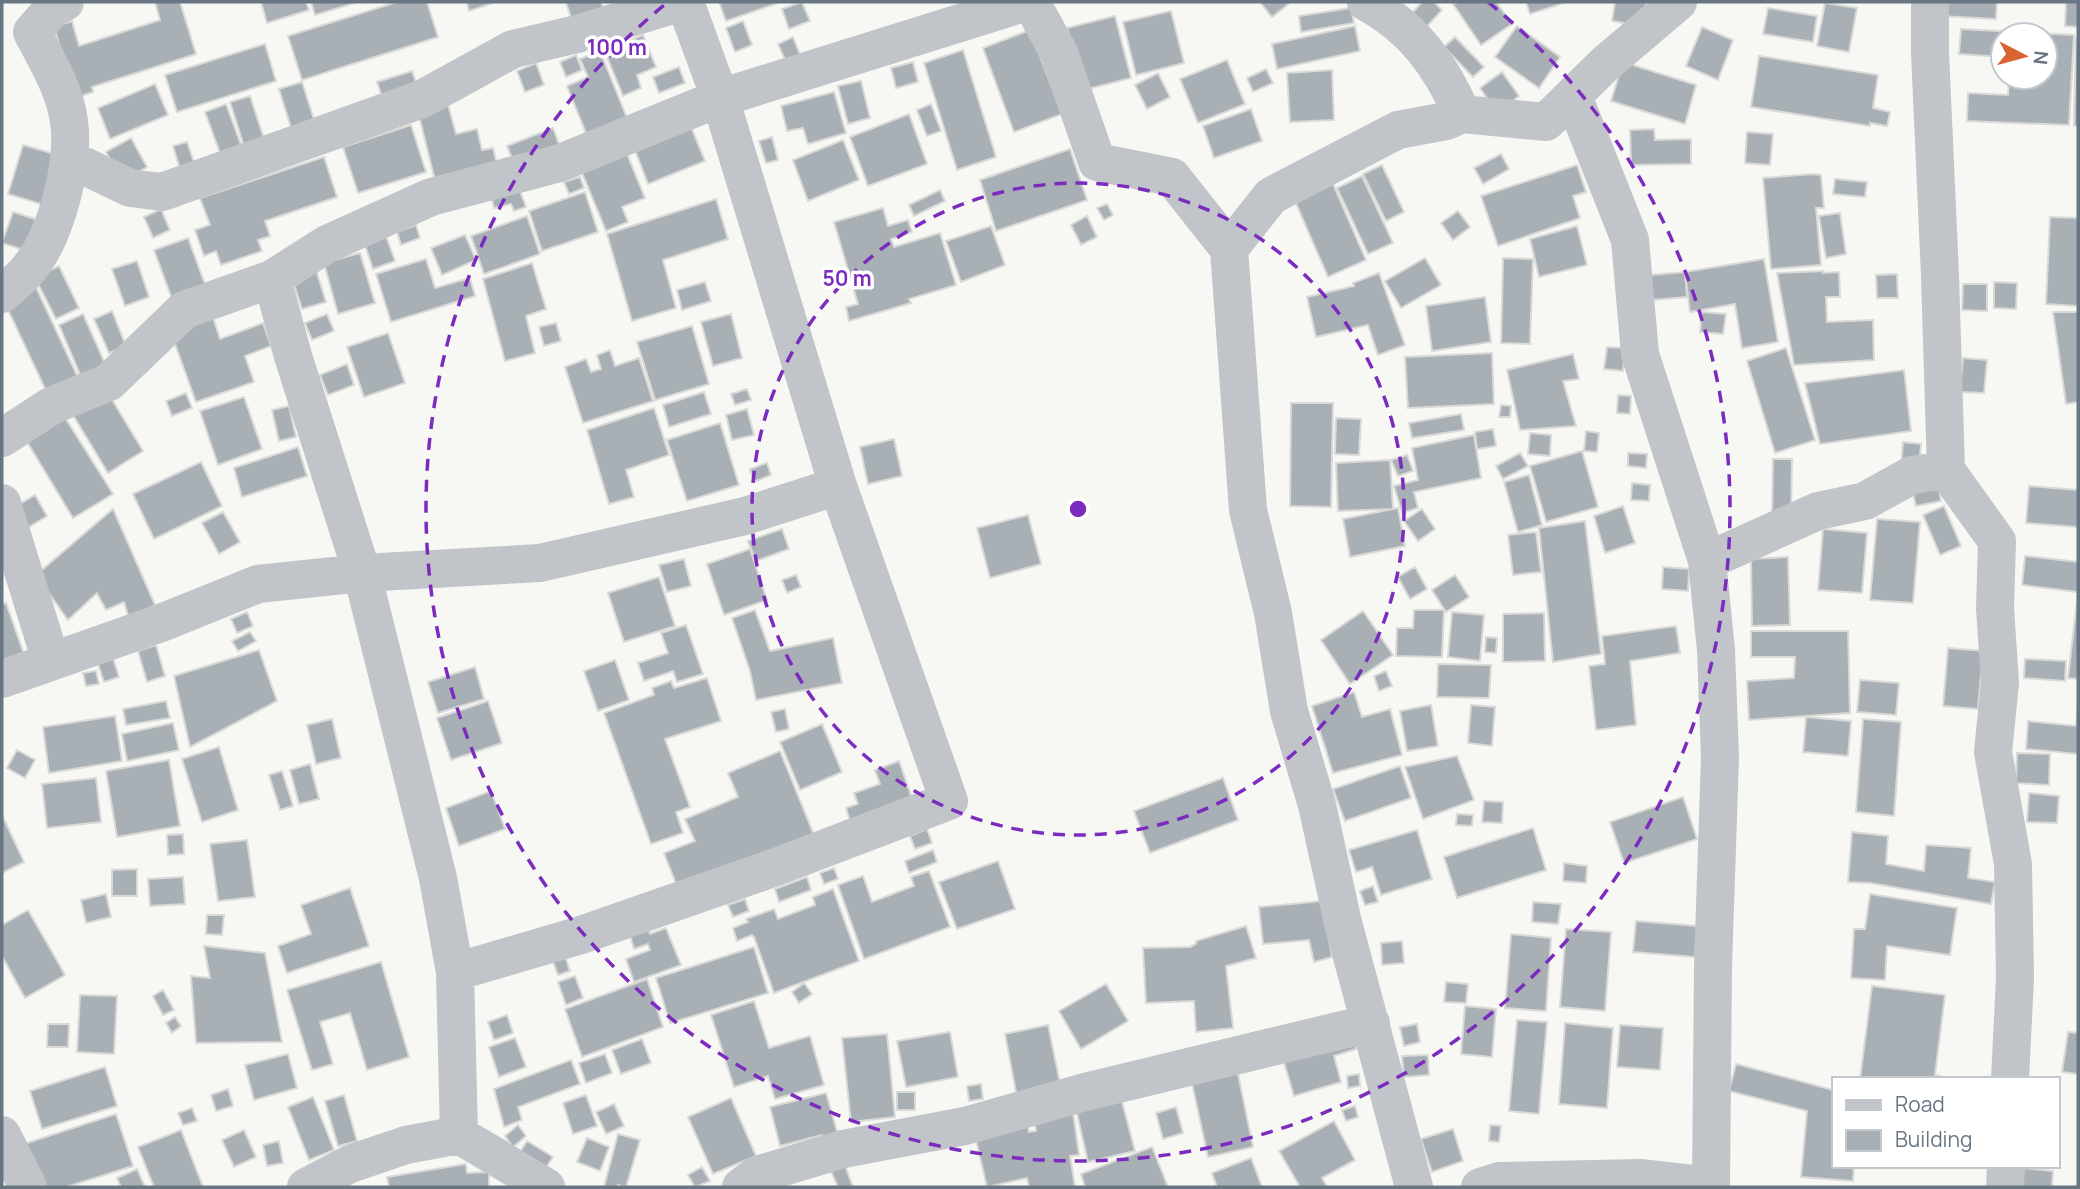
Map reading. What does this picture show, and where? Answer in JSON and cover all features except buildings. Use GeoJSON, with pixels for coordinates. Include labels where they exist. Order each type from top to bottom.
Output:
{"type":"FeatureCollection","features":[{"type":"Feature","properties":{"kind":"street"},"geometry":{"type":"LineString","coordinates":[[2,294],[27,272],[41,249],[56,216],[70,159],[69,118],[53,73],[17,35],[65,2]]}},
{"type":"Feature","properties":{"kind":"street"},"geometry":{"type":"LineString","coordinates":[[70,159],[130,188],[162,192],[422,99],[513,49],[577,34],[684,2],[720,98],[838,486],[950,801],[773,868],[581,935],[455,972]]}},
{"type":"Feature","properties":{"kind":"street"},"geometry":{"type":"LineString","coordinates":[[2,439],[51,406],[109,382],[184,310],[272,279],[327,244],[431,197],[560,163],[720,98],[1029,2],[1059,53],[1097,162],[1172,177],[1229,249],[1248,510],[1273,613],[1289,711],[1317,805],[1343,923],[1413,1187]]}},
{"type":"Feature","properties":{"kind":"street"},"geometry":{"type":"LineString","coordinates":[[1366,2],[1381,10],[1428,53],[1448,81],[1462,114]]}},
{"type":"Feature","properties":{"kind":"street"},"geometry":{"type":"LineString","coordinates":[[1229,249],[1271,196],[1398,130],[1446,121],[1462,114],[1546,122],[1605,64],[1678,2]]}},
{"type":"Feature","properties":{"kind":"street"},"geometry":{"type":"LineString","coordinates":[[1930,2],[1946,470],[1997,541],[1995,608],[2000,683],[1993,752],[2013,864],[2015,978],[2010,1077]]}},
{"type":"Feature","properties":{"kind":"street"},"geometry":{"type":"LineString","coordinates":[[1480,1187],[1499,1181],[1640,1178],[1711,1186],[1713,967],[1720,757],[1716,650],[1707,561],[1640,354],[1630,240],[1573,96]]}},
{"type":"Feature","properties":{"kind":"street"},"geometry":{"type":"LineString","coordinates":[[272,279],[293,356],[362,573],[438,878],[455,972],[459,1135]]}},
{"type":"Feature","properties":{"kind":"street"},"geometry":{"type":"LineString","coordinates":[[1707,561],[1818,511],[1865,501],[1912,475],[1946,470]]}},
{"type":"Feature","properties":{"kind":"street"},"geometry":{"type":"LineString","coordinates":[[2,679],[162,623],[258,584],[362,573],[540,563],[745,516],[838,486]]}},
{"type":"Feature","properties":{"kind":"street"},"geometry":{"type":"LineString","coordinates":[[2,503],[51,661]]}},
{"type":"Feature","properties":{"kind":"street"},"geometry":{"type":"LineString","coordinates":[[741,1187],[757,1175],[843,1149],[965,1126],[1085,1092],[1371,1023]]}},
{"type":"Feature","properties":{"kind":"street"},"geometry":{"type":"LineString","coordinates":[[2,1135],[28,1187]]}},
{"type":"Feature","properties":{"kind":"street"},"geometry":{"type":"LineString","coordinates":[[306,1187],[362,1160],[406,1145],[459,1135],[546,1187]]}},
{"type":"Feature","properties":{"kind":"street"},"geometry":{"type":"LineString","coordinates":[[2005,1187],[2006,1168]]}}]}
